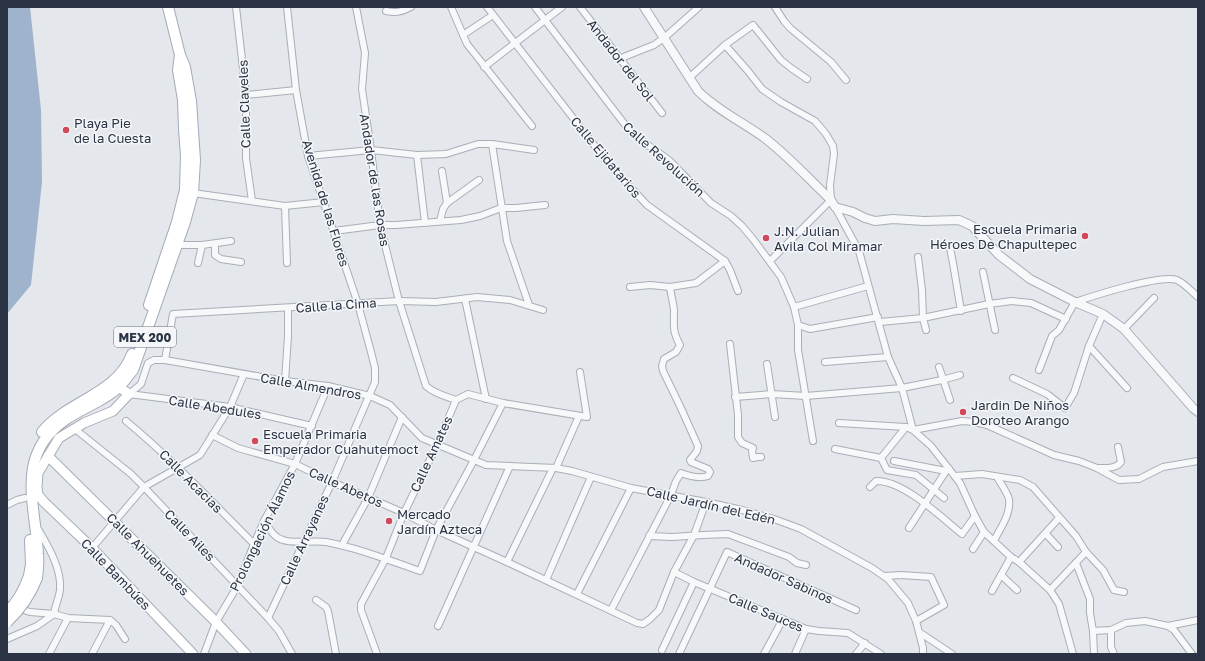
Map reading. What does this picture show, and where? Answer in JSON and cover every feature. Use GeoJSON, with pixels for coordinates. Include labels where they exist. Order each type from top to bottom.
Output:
{"type":"FeatureCollection","features":[{"type":"Feature","properties":{"kind":"main road","name":"MEX 200"},"geometry":{"type":"LineString","coordinates":[[7,622],[26,601],[32,590],[38,554],[34,523],[31,473],[37,451],[44,438],[65,420],[119,387],[133,370],[185,222],[193,193],[195,160],[192,107],[185,67],[180,55],[168,7]]}},
{"type":"Feature","properties":{"kind":"main road","name":"MEX 200"},"geometry":{"type":"LineString","coordinates":[[7,612],[19,598],[33,577],[24,489],[25,474],[35,442],[43,431],[60,414],[109,386],[122,374],[132,356],[177,222],[185,190],[183,100],[178,70],[180,55]]}},
{"type":"Feature","properties":{"kind":"main road","name":"Calle Abedules"},"geometry":{"type":"LineString","coordinates":[[119,387],[129,394]]}},
{"type":"Feature","properties":{"kind":"main road"},"geometry":{"type":"LineString","coordinates":[[48,456],[59,438],[113,411],[129,394]]}},
{"type":"Feature","properties":{"kind":"main road","name":"Calle Bambúes"},"geometry":{"type":"LineString","coordinates":[[48,456],[38,473],[38,495],[92,548],[193,654]]}},
{"type":"Feature","properties":{"kind":"main road","name":"Calle Ahuehuetes"},"geometry":{"type":"LineString","coordinates":[[48,456],[216,622],[246,654]]}},
{"type":"Feature","properties":{"kind":"street","name":"Calle Claveles"},"geometry":{"type":"LineString","coordinates":[[236,7],[246,95],[246,158],[252,201]]}},
{"type":"Feature","properties":{"kind":"street","name":"Avenida de las Flores"},"geometry":{"type":"LineString","coordinates":[[288,7],[296,90],[308,156],[358,304],[375,368],[375,382],[370,396]]}},
{"type":"Feature","properties":{"kind":"street","name":"Andador de las Rosas"},"geometry":{"type":"LineString","coordinates":[[356,7],[365,53],[362,89],[380,225],[399,301],[426,386],[431,391],[456,400]]}},
{"type":"Feature","properties":{"kind":"street"},"geometry":{"type":"LineString","coordinates":[[386,11],[396,13],[402,12],[411,7]]}},
{"type":"Feature","properties":{"kind":"street"},"geometry":{"type":"LineString","coordinates":[[451,7],[467,44],[532,126]]}},
{"type":"Feature","properties":{"kind":"street","name":"Calle Ejidatarios"},"geometry":{"type":"LineString","coordinates":[[487,7],[514,44],[608,163],[647,205],[725,261],[738,291]]}},
{"type":"Feature","properties":{"kind":"street","name":"Calle Revolución"},"geometry":{"type":"LineString","coordinates":[[535,7],[634,135],[670,161],[711,203],[736,221],[753,239],[781,277],[794,307],[798,325],[798,350],[813,441]]}},
{"type":"Feature","properties":{"kind":"street"},"geometry":{"type":"LineString","coordinates":[[484,67],[562,7]]}},
{"type":"Feature","properties":{"kind":"street","name":"Andador del Sol"},"geometry":{"type":"LineString","coordinates":[[580,7],[621,58],[662,113]]}},
{"type":"Feature","properties":{"kind":"street"},"geometry":{"type":"LineString","coordinates":[[644,7],[698,91],[709,102],[754,130],[770,143],[833,204],[859,251],[888,357],[902,388],[913,430]]}},
{"type":"Feature","properties":{"kind":"street"},"geometry":{"type":"LineString","coordinates":[[621,58],[654,45],[699,7]]}},
{"type":"Feature","properties":{"kind":"street"},"geometry":{"type":"LineString","coordinates":[[775,7],[790,28],[830,62],[846,80]]}},
{"type":"Feature","properties":{"kind":"street"},"geometry":{"type":"LineString","coordinates":[[463,34],[493,15]]}},
{"type":"Feature","properties":{"kind":"street"},"geometry":{"type":"LineString","coordinates":[[689,78],[725,45],[753,25],[781,60],[807,79]]}},
{"type":"Feature","properties":{"kind":"street"},"geometry":{"type":"LineString","coordinates":[[725,45],[762,89],[781,102],[815,121],[826,134],[833,146],[834,154],[830,185],[833,204]]}},
{"type":"Feature","properties":{"kind":"street"},"geometry":{"type":"LineString","coordinates":[[246,95],[296,90]]}},
{"type":"Feature","properties":{"kind":"street"},"geometry":{"type":"LineString","coordinates":[[308,156],[371,150],[417,155],[446,154],[478,144],[492,144],[534,150]]}},
{"type":"Feature","properties":{"kind":"street"},"geometry":{"type":"LineString","coordinates":[[492,144],[507,241],[529,305]]}},
{"type":"Feature","properties":{"kind":"street"},"geometry":{"type":"LineString","coordinates":[[417,155],[425,223]]}},
{"type":"Feature","properties":{"kind":"street"},"geometry":{"type":"LineString","coordinates":[[442,171],[447,203]]}},
{"type":"Feature","properties":{"kind":"street"},"geometry":{"type":"LineString","coordinates":[[440,221],[443,209],[447,203],[479,180]]}},
{"type":"Feature","properties":{"kind":"street"},"geometry":{"type":"LineString","coordinates":[[193,193],[285,206],[324,202]]}},
{"type":"Feature","properties":{"kind":"street"},"geometry":{"type":"LineString","coordinates":[[334,231],[380,225],[461,220],[480,216],[501,208],[516,208],[544,204]]}},
{"type":"Feature","properties":{"kind":"street"},"geometry":{"type":"LineString","coordinates":[[770,261],[833,204]]}},
{"type":"Feature","properties":{"kind":"street"},"geometry":{"type":"LineString","coordinates":[[833,204],[875,221],[894,219],[924,221],[959,220],[972,226],[999,255],[1030,279],[1075,302],[1103,314],[1124,329],[1198,412]]}},
{"type":"Feature","properties":{"kind":"street"},"geometry":{"type":"LineString","coordinates":[[285,206],[286,263]]}},
{"type":"Feature","properties":{"kind":"street"},"geometry":{"type":"LineString","coordinates":[[176,245],[202,245],[231,241]]}},
{"type":"Feature","properties":{"kind":"street"},"geometry":{"type":"LineString","coordinates":[[215,244],[215,255],[221,258],[241,262]]}},
{"type":"Feature","properties":{"kind":"street"},"geometry":{"type":"LineString","coordinates":[[198,263],[202,245]]}},
{"type":"Feature","properties":{"kind":"street"},"geometry":{"type":"LineString","coordinates":[[950,248],[961,311]]}},
{"type":"Feature","properties":{"kind":"street"},"geometry":{"type":"LineString","coordinates":[[918,257],[922,290],[923,318],[926,330]]}},
{"type":"Feature","properties":{"kind":"street"},"geometry":{"type":"LineString","coordinates":[[630,287],[650,285],[670,287],[696,283],[725,261]]}},
{"type":"Feature","properties":{"kind":"street"},"geometry":{"type":"LineString","coordinates":[[983,272],[995,330]]}},
{"type":"Feature","properties":{"kind":"street"},"geometry":{"type":"LineString","coordinates":[[1039,370],[1052,336],[1059,330],[1075,302],[1127,286],[1169,278],[1178,280],[1198,297]]}},
{"type":"Feature","properties":{"kind":"street"},"geometry":{"type":"LineString","coordinates":[[794,307],[868,286]]}},
{"type":"Feature","properties":{"kind":"street"},"geometry":{"type":"LineString","coordinates":[[612,610],[671,495],[676,481],[682,473],[704,477],[708,476],[710,472],[708,469],[691,462],[690,460],[698,451],[698,446],[663,372],[662,366],[664,359],[676,352],[680,345],[675,336],[673,327],[674,310],[670,287]]}},
{"type":"Feature","properties":{"kind":"street","name":"Calle la Cima"},"geometry":{"type":"LineString","coordinates":[[165,360],[173,314],[399,301],[436,302],[477,297],[510,300],[544,310]]}},
{"type":"Feature","properties":{"kind":"street"},"geometry":{"type":"LineString","coordinates":[[1124,329],[1154,298]]}},
{"type":"Feature","properties":{"kind":"street"},"geometry":{"type":"LineString","coordinates":[[465,299],[486,399]]}},
{"type":"Feature","properties":{"kind":"street"},"geometry":{"type":"LineString","coordinates":[[798,325],[810,329],[879,320],[923,318],[989,304],[1012,301],[1031,303],[1066,318]]}},
{"type":"Feature","properties":{"kind":"street"},"geometry":{"type":"LineString","coordinates":[[285,381],[288,308]]}},
{"type":"Feature","properties":{"kind":"street"},"geometry":{"type":"LineString","coordinates":[[1014,378],[1047,394],[1065,408],[1074,393],[1088,346],[1103,314]]}},
{"type":"Feature","properties":{"kind":"street"},"geometry":{"type":"LineString","coordinates":[[730,344],[738,415],[738,437],[742,443],[761,457]]}},
{"type":"Feature","properties":{"kind":"street"},"geometry":{"type":"LineString","coordinates":[[1088,346],[1127,388]]}},
{"type":"Feature","properties":{"kind":"street"},"geometry":{"type":"LineString","coordinates":[[825,362],[888,357]]}},
{"type":"Feature","properties":{"kind":"street","name":"Calle Almendros"},"geometry":{"type":"LineString","coordinates":[[129,394],[141,384],[148,362],[154,360],[165,360],[285,381],[328,386],[370,396],[390,405],[422,438],[486,465],[555,468]]}},
{"type":"Feature","properties":{"kind":"street"},"geometry":{"type":"LineString","coordinates":[[767,364],[774,417]]}},
{"type":"Feature","properties":{"kind":"street"},"geometry":{"type":"LineString","coordinates":[[938,367],[950,400]]}},
{"type":"Feature","properties":{"kind":"street","name":"Calle Amates"},"geometry":{"type":"LineString","coordinates":[[377,654],[361,610],[361,604],[386,558],[404,513],[437,445],[456,400],[468,394],[503,403],[587,417],[580,372]]}},
{"type":"Feature","properties":{"kind":"street"},"geometry":{"type":"LineString","coordinates":[[92,548],[144,487],[200,455],[230,407],[244,374]]}},
{"type":"Feature","properties":{"kind":"street"},"geometry":{"type":"LineString","coordinates":[[735,397],[772,394],[806,396],[902,388],[942,380],[960,374]]}},
{"type":"Feature","properties":{"kind":"street","name":"Prolongación Álamos"},"geometry":{"type":"LineString","coordinates":[[204,654],[216,622],[238,585],[264,521],[295,464],[328,386]]}},
{"type":"Feature","properties":{"kind":"street","name":"Calle Abedules"},"geometry":{"type":"LineString","coordinates":[[129,394],[230,407],[312,426]]}},
{"type":"Feature","properties":{"kind":"street","name":"Calle Arrayanes"},"geometry":{"type":"LineString","coordinates":[[268,618],[332,482],[370,396]]}},
{"type":"Feature","properties":{"kind":"street"},"geometry":{"type":"LineString","coordinates":[[264,521],[275,535],[283,540],[324,541],[342,545],[386,558],[420,571],[436,530],[503,403]]}},
{"type":"Feature","properties":{"kind":"street"},"geometry":{"type":"LineString","coordinates":[[507,562],[555,468],[579,416]]}},
{"type":"Feature","properties":{"kind":"street"},"geometry":{"type":"LineString","coordinates":[[342,545],[368,498],[402,417]]}},
{"type":"Feature","properties":{"kind":"street","name":"Calle Acacias"},"geometry":{"type":"LineString","coordinates":[[126,421],[154,444],[179,468],[254,544]]}},
{"type":"Feature","properties":{"kind":"street"},"geometry":{"type":"LineString","coordinates":[[913,430],[962,421],[975,422],[987,425],[1054,455],[1079,461],[1097,468],[1119,480],[1139,479],[1163,467],[1198,461]]}},
{"type":"Feature","properties":{"kind":"street"},"geometry":{"type":"LineString","coordinates":[[839,423],[906,427],[913,430],[931,446],[947,470],[955,476],[960,483],[984,532],[1050,590],[1059,604],[1073,654]]}},
{"type":"Feature","properties":{"kind":"street"},"geometry":{"type":"LineString","coordinates":[[881,458],[906,427]]}},
{"type":"Feature","properties":{"kind":"street","name":"Calle Ailes"},"geometry":{"type":"LineString","coordinates":[[75,429],[131,474],[144,487],[268,618],[279,631],[292,654]]}},
{"type":"Feature","properties":{"kind":"street","name":"Calle Abetos"},"geometry":{"type":"LineString","coordinates":[[212,435],[238,448],[295,464],[332,482],[404,513],[436,530],[612,610],[637,623],[643,624],[659,610],[674,572]]}},
{"type":"Feature","properties":{"kind":"street"},"geometry":{"type":"LineString","coordinates":[[1097,468],[1116,467],[1121,462],[1118,447]]}},
{"type":"Feature","properties":{"kind":"street"},"geometry":{"type":"LineString","coordinates":[[835,449],[881,458]]}},
{"type":"Feature","properties":{"kind":"street"},"geometry":{"type":"LineString","coordinates":[[881,458],[887,470],[916,476],[944,498]]}},
{"type":"Feature","properties":{"kind":"street"},"geometry":{"type":"LineString","coordinates":[[894,461],[947,470]]}},
{"type":"Feature","properties":{"kind":"street"},"geometry":{"type":"LineString","coordinates":[[438,626],[510,466]]}},
{"type":"Feature","properties":{"kind":"street","name":"Calle Jardín del Edén"},"geometry":{"type":"LineString","coordinates":[[555,468],[591,476],[631,488],[706,502],[774,519],[801,529],[884,576],[908,603],[916,621],[923,654]]}},
{"type":"Feature","properties":{"kind":"street"},"geometry":{"type":"LineString","coordinates":[[909,528],[947,470]]}},
{"type":"Feature","properties":{"kind":"street"},"geometry":{"type":"LineString","coordinates":[[955,476],[982,474],[1020,480],[1033,487],[1076,536],[1086,552],[1103,570],[1114,590],[1124,592]]}},
{"type":"Feature","properties":{"kind":"street"},"geometry":{"type":"LineString","coordinates":[[546,580],[591,476]]}},
{"type":"Feature","properties":{"kind":"street"},"geometry":{"type":"LineString","coordinates":[[994,541],[1001,526],[1007,520],[1009,499],[996,477]]}},
{"type":"Feature","properties":{"kind":"street"},"geometry":{"type":"LineString","coordinates":[[870,487],[876,481],[887,483],[910,493],[962,534],[975,516]]}},
{"type":"Feature","properties":{"kind":"street"},"geometry":{"type":"LineString","coordinates":[[577,594],[631,488]]}},
{"type":"Feature","properties":{"kind":"street"},"geometry":{"type":"LineString","coordinates":[[7,506],[17,500],[25,498]]}},
{"type":"Feature","properties":{"kind":"street"},"geometry":{"type":"LineString","coordinates":[[674,572],[694,535],[706,502]]}},
{"type":"Feature","properties":{"kind":"street"},"geometry":{"type":"LineString","coordinates":[[1019,562],[1060,518]]}},
{"type":"Feature","properties":{"kind":"street"},"geometry":{"type":"LineString","coordinates":[[7,639],[37,626],[54,614],[60,590],[56,566],[34,523]]}},
{"type":"Feature","properties":{"kind":"street"},"geometry":{"type":"LineString","coordinates":[[973,549],[984,532]]}},
{"type":"Feature","properties":{"kind":"street","name":"Andador Sabinos"},"geometry":{"type":"LineString","coordinates":[[649,536],[672,537],[728,534],[789,557],[797,563],[806,566]]}},
{"type":"Feature","properties":{"kind":"street"},"geometry":{"type":"LineString","coordinates":[[1046,534],[1058,547]]}},
{"type":"Feature","properties":{"kind":"street","name":"Andador Sabinos"},"geometry":{"type":"LineString","coordinates":[[679,654],[727,552],[856,610]]}},
{"type":"Feature","properties":{"kind":"street"},"geometry":{"type":"LineString","coordinates":[[1050,590],[1086,552]]}},
{"type":"Feature","properties":{"kind":"street"},"geometry":{"type":"LineString","coordinates":[[992,591],[1011,557]]}},
{"type":"Feature","properties":{"kind":"street"},"geometry":{"type":"LineString","coordinates":[[1076,563],[1090,599],[1094,654]]}},
{"type":"Feature","properties":{"kind":"street","name":"Calle Sauces"},"geometry":{"type":"LineString","coordinates":[[674,572],[694,582],[806,629],[819,632],[848,633],[881,654]]}},
{"type":"Feature","properties":{"kind":"street"},"geometry":{"type":"LineString","coordinates":[[884,576],[901,575],[931,577],[944,605],[916,621]]}},
{"type":"Feature","properties":{"kind":"street"},"geometry":{"type":"LineString","coordinates":[[1001,575],[1017,590]]}},
{"type":"Feature","properties":{"kind":"street"},"geometry":{"type":"LineString","coordinates":[[662,650],[694,582]]}},
{"type":"Feature","properties":{"kind":"street"},"geometry":{"type":"LineString","coordinates":[[316,600],[326,607],[328,611],[336,654]]}},
{"type":"Feature","properties":{"kind":"street"},"geometry":{"type":"LineString","coordinates":[[7,605],[30,612],[54,614],[68,618],[110,620],[116,625],[125,639]]}},
{"type":"Feature","properties":{"kind":"street"},"geometry":{"type":"LineString","coordinates":[[49,654],[68,618]]}},
{"type":"Feature","properties":{"kind":"street"},"geometry":{"type":"LineString","coordinates":[[764,654],[783,619]]}},
{"type":"Feature","properties":{"kind":"street"},"geometry":{"type":"LineString","coordinates":[[92,654],[110,620]]}},
{"type":"Feature","properties":{"kind":"street"},"geometry":{"type":"LineString","coordinates":[[1168,626],[1198,620]]}},
{"type":"Feature","properties":{"kind":"street"},"geometry":{"type":"LineString","coordinates":[[1093,631],[1111,630],[1126,623],[1145,621],[1168,626],[1174,630],[1192,654]]}},
{"type":"Feature","properties":{"kind":"street"},"geometry":{"type":"LineString","coordinates":[[795,654],[806,629]]}},
{"type":"Feature","properties":{"kind":"street"},"geometry":{"type":"LineString","coordinates":[[1111,630],[1111,647],[1114,654]]}},
{"type":"Feature","properties":{"kind":"street"},"geometry":{"type":"LineString","coordinates":[[919,632],[952,654]]}},
{"type":"Feature","properties":{"kind":"street"},"geometry":{"type":"LineString","coordinates":[[856,654],[865,643]]}},
{"type":"Feature","properties":{"kind":"water"},"geometry":{"type":"Polygon","coordinates":[[[7,7],[30,7],[41,110],[42,182],[31,285],[7,314],[7,7]]]}},
{"type":"Feature","properties":{"kind":"place","name":"Playa Pie de la Cuesta"},"geometry":{"type":"Point","coordinates":[66,130]}},
{"type":"Feature","properties":{"kind":"place","name":"Escuela Primaria Héroes De Chapultepec"},"geometry":{"type":"Point","coordinates":[1085,236]}},
{"type":"Feature","properties":{"kind":"place","name":"J.N. Julian Avila Col Miramar"},"geometry":{"type":"Point","coordinates":[766,238]}},
{"type":"Feature","properties":{"kind":"place","name":"Jardin De Niños Doroteo Arango"},"geometry":{"type":"Point","coordinates":[963,412]}},
{"type":"Feature","properties":{"kind":"place","name":"Escuela Primaria Emperador Cuahutemoct"},"geometry":{"type":"Point","coordinates":[255,441]}},
{"type":"Feature","properties":{"kind":"place","name":"Mercado Jardín Azteca"},"geometry":{"type":"Point","coordinates":[389,521]}}]}
